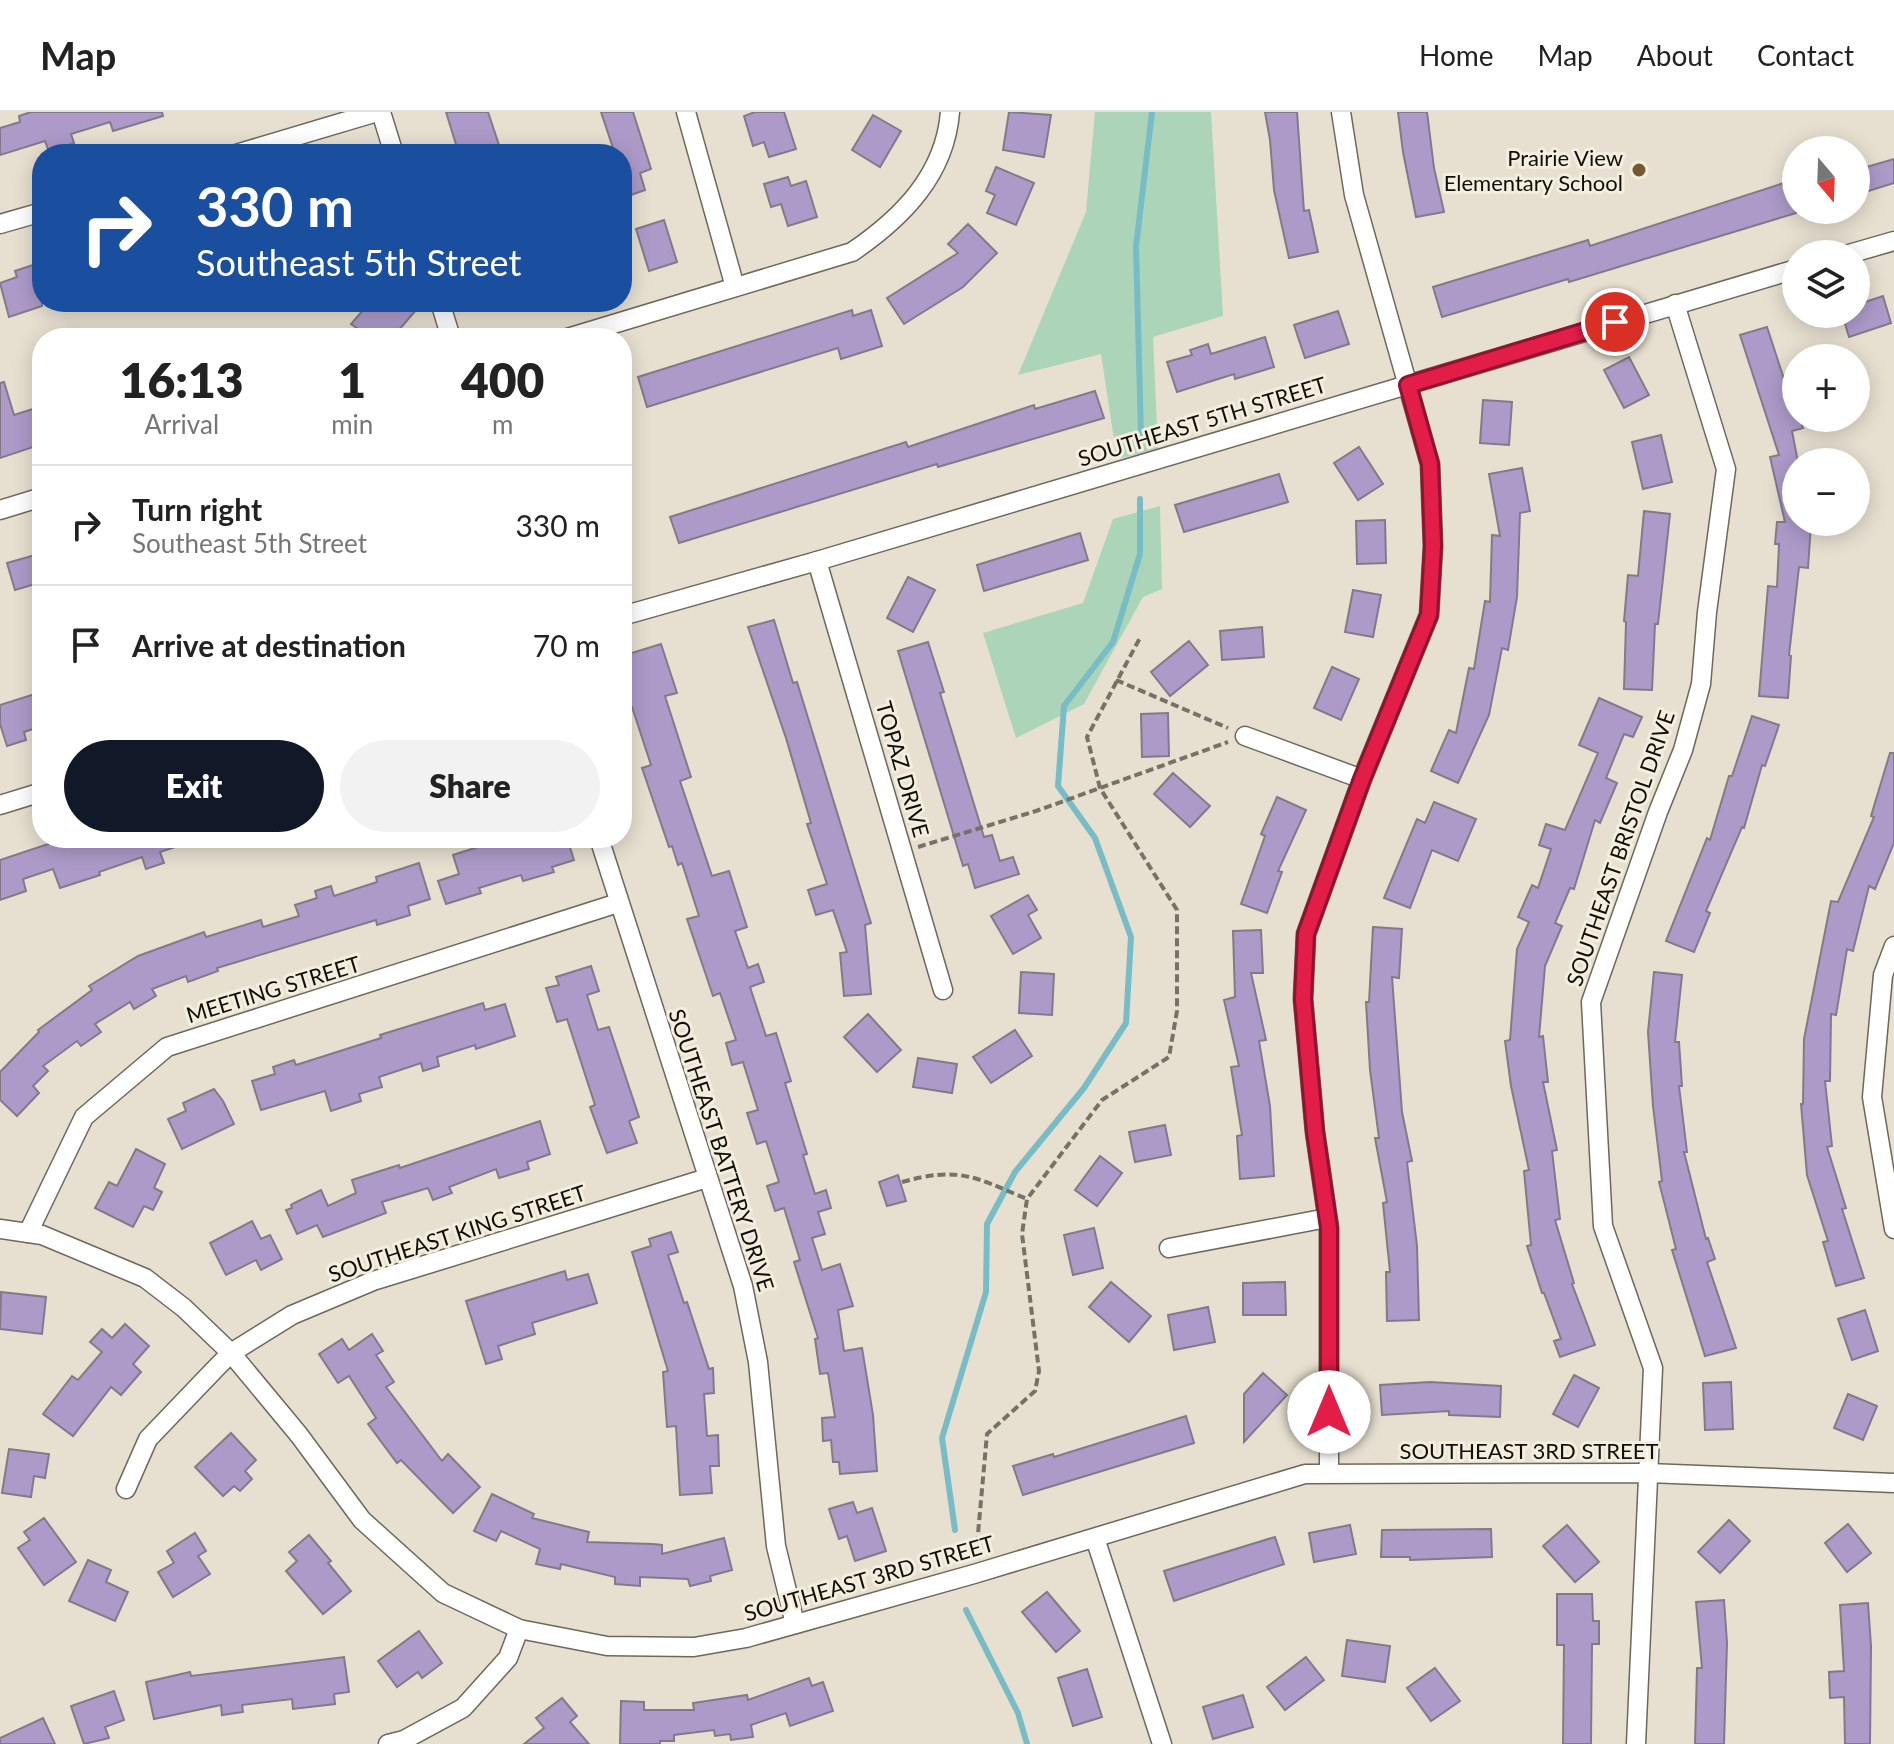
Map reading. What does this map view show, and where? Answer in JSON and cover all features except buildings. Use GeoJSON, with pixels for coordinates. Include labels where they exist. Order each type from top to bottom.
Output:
{"type":"FeatureCollection","features":[{"type":"Feature","properties":{"kind":"street"},"geometry":{"type":"LineString","coordinates":[[270,144],[379,112],[390,144]]}},
{"type":"Feature","properties":{"kind":"street"},"geometry":{"type":"LineString","coordinates":[[686,112],[735,287]]}},
{"type":"Feature","properties":{"kind":"street"},"geometry":{"type":"LineString","coordinates":[[600,328],[852,252],[882,232],[909,207],[934,170],[950,112]]}},
{"type":"Feature","properties":{"kind":"street"},"geometry":{"type":"LineString","coordinates":[[1329,1473],[1327,1218],[1315,1132],[1303,999],[1306,934],[1362,779],[1429,615],[1433,546],[1430,464],[1354,195],[1341,112]]}},
{"type":"Feature","properties":{"kind":"street"},"geometry":{"type":"LineString","coordinates":[[0,224],[32,215]]}},
{"type":"Feature","properties":{"kind":"street"},"geometry":{"type":"LineString","coordinates":[[1870,248],[1894,241]]}},
{"type":"Feature","properties":{"kind":"street","name":"SOUTHEAST 5TH STREET"},"geometry":{"type":"LineString","coordinates":[[632,613],[817,561],[1782,273]]}},
{"type":"Feature","properties":{"kind":"street","name":"SOUTHEAST BRISTOL DRIVE"},"geometry":{"type":"LineString","coordinates":[[1636,1744],[1653,1368],[1603,1226],[1591,1002],[1683,750],[1701,684],[1726,469],[1675,304]]}},
{"type":"Feature","properties":{"kind":"street"},"geometry":{"type":"LineString","coordinates":[[0,510],[32,500]]}},
{"type":"Feature","properties":{"kind":"street","name":"TOPAZ DRIVE"},"geometry":{"type":"LineString","coordinates":[[817,561],[943,990]]}},
{"type":"Feature","properties":{"kind":"street"},"geometry":{"type":"LineString","coordinates":[[1245,736],[1362,779]]}},
{"type":"Feature","properties":{"kind":"street"},"geometry":{"type":"LineString","coordinates":[[0,805],[32,795]]}},
{"type":"Feature","properties":{"kind":"street","name":"SOUTHEAST BATTERY DRIVE"},"geometry":{"type":"LineString","coordinates":[[602,848],[743,1286],[758,1362],[776,1546],[795,1624]]}},
{"type":"Feature","properties":{"kind":"street","name":"MEETING STREET"},"geometry":{"type":"LineString","coordinates":[[28,1233],[84,1117],[167,1047],[618,903]]}},
{"type":"Feature","properties":{"kind":"street"},"geometry":{"type":"LineString","coordinates":[[1894,946],[1883,975],[1872,1097],[1894,1229]]}},
{"type":"Feature","properties":{"kind":"street","name":"SOUTHEAST KING STREET"},"geometry":{"type":"LineString","coordinates":[[126,1489],[148,1439],[231,1353],[292,1315],[373,1281],[707,1178]]}},
{"type":"Feature","properties":{"kind":"street"},"geometry":{"type":"LineString","coordinates":[[1169,1248],[1327,1218]]}},
{"type":"Feature","properties":{"kind":"street","name":"SOUTHEAST 3RD STREET"},"geometry":{"type":"LineString","coordinates":[[0,1229],[42,1235],[145,1278],[184,1308],[231,1353],[299,1435],[362,1520],[443,1593],[519,1629],[607,1646],[694,1647],[746,1638],[974,1574],[1305,1474],[1648,1473],[1894,1483]]}},
{"type":"Feature","properties":{"kind":"street"},"geometry":{"type":"LineString","coordinates":[[1095,1538],[1162,1744]]}},
{"type":"Feature","properties":{"kind":"street"},"geometry":{"type":"LineString","coordinates":[[388,1744],[404,1740],[463,1708],[508,1658],[519,1629]]}},
{"type":"Feature","properties":{"kind":"path"},"geometry":{"type":"LineString","coordinates":[[974,1574],[987,1434],[1035,1391],[1039,1371],[1022,1234],[1027,1199],[1102,1100],[1169,1057],[1177,1011],[1177,910],[1100,788],[1087,737],[1141,636]]}},
{"type":"Feature","properties":{"kind":"path"},"geometry":{"type":"LineString","coordinates":[[1116,680],[1245,736]]}},
{"type":"Feature","properties":{"kind":"path"},"geometry":{"type":"LineString","coordinates":[[902,851],[1036,811],[1245,736]]}},
{"type":"Feature","properties":{"kind":"path"},"geometry":{"type":"LineString","coordinates":[[902,1182],[949,1172],[973,1177],[1027,1199]]}},
{"type":"Feature","properties":{"kind":"green space"},"geometry":{"type":"Polygon","coordinates":[[[1095,112],[1211,112],[1223,316],[1153,337],[1158,449],[1117,459],[1101,354],[1018,375],[1086,212],[1095,112]]]}},
{"type":"Feature","properties":{"kind":"green space"},"geometry":{"type":"Polygon","coordinates":[[[1160,506],[1162,589],[1143,597],[1084,704],[1016,738],[983,633],[1083,603],[1113,519],[1160,506]]]}},
{"type":"Feature","properties":{"kind":"waterway"},"geometry":{"type":"LineString","coordinates":[[1141,435],[1136,247],[1152,112]]}},
{"type":"Feature","properties":{"kind":"waterway"},"geometry":{"type":"LineString","coordinates":[[955,1530],[942,1438],[986,1292],[987,1224],[1015,1172],[1084,1088],[1126,1023],[1131,937],[1095,838],[1058,786],[1064,706],[1113,642],[1140,554],[1140,499]]}},
{"type":"Feature","properties":{"kind":"waterway"},"geometry":{"type":"LineString","coordinates":[[966,1610],[1018,1713],[1027,1744]]}},
{"type":"Feature","properties":{"kind":"place","name":"Prairie View Elementary School"},"geometry":{"type":"Point","coordinates":[1639,170]}},
{"type":"Feature","properties":{"kind":"route"},"geometry":{"type":"LineString","coordinates":[[1329,1412],[1329,1228],[1315,1132],[1303,999],[1306,934],[1362,779],[1429,615],[1433,546],[1430,464],[1408,385],[1615,322]]}}]}
